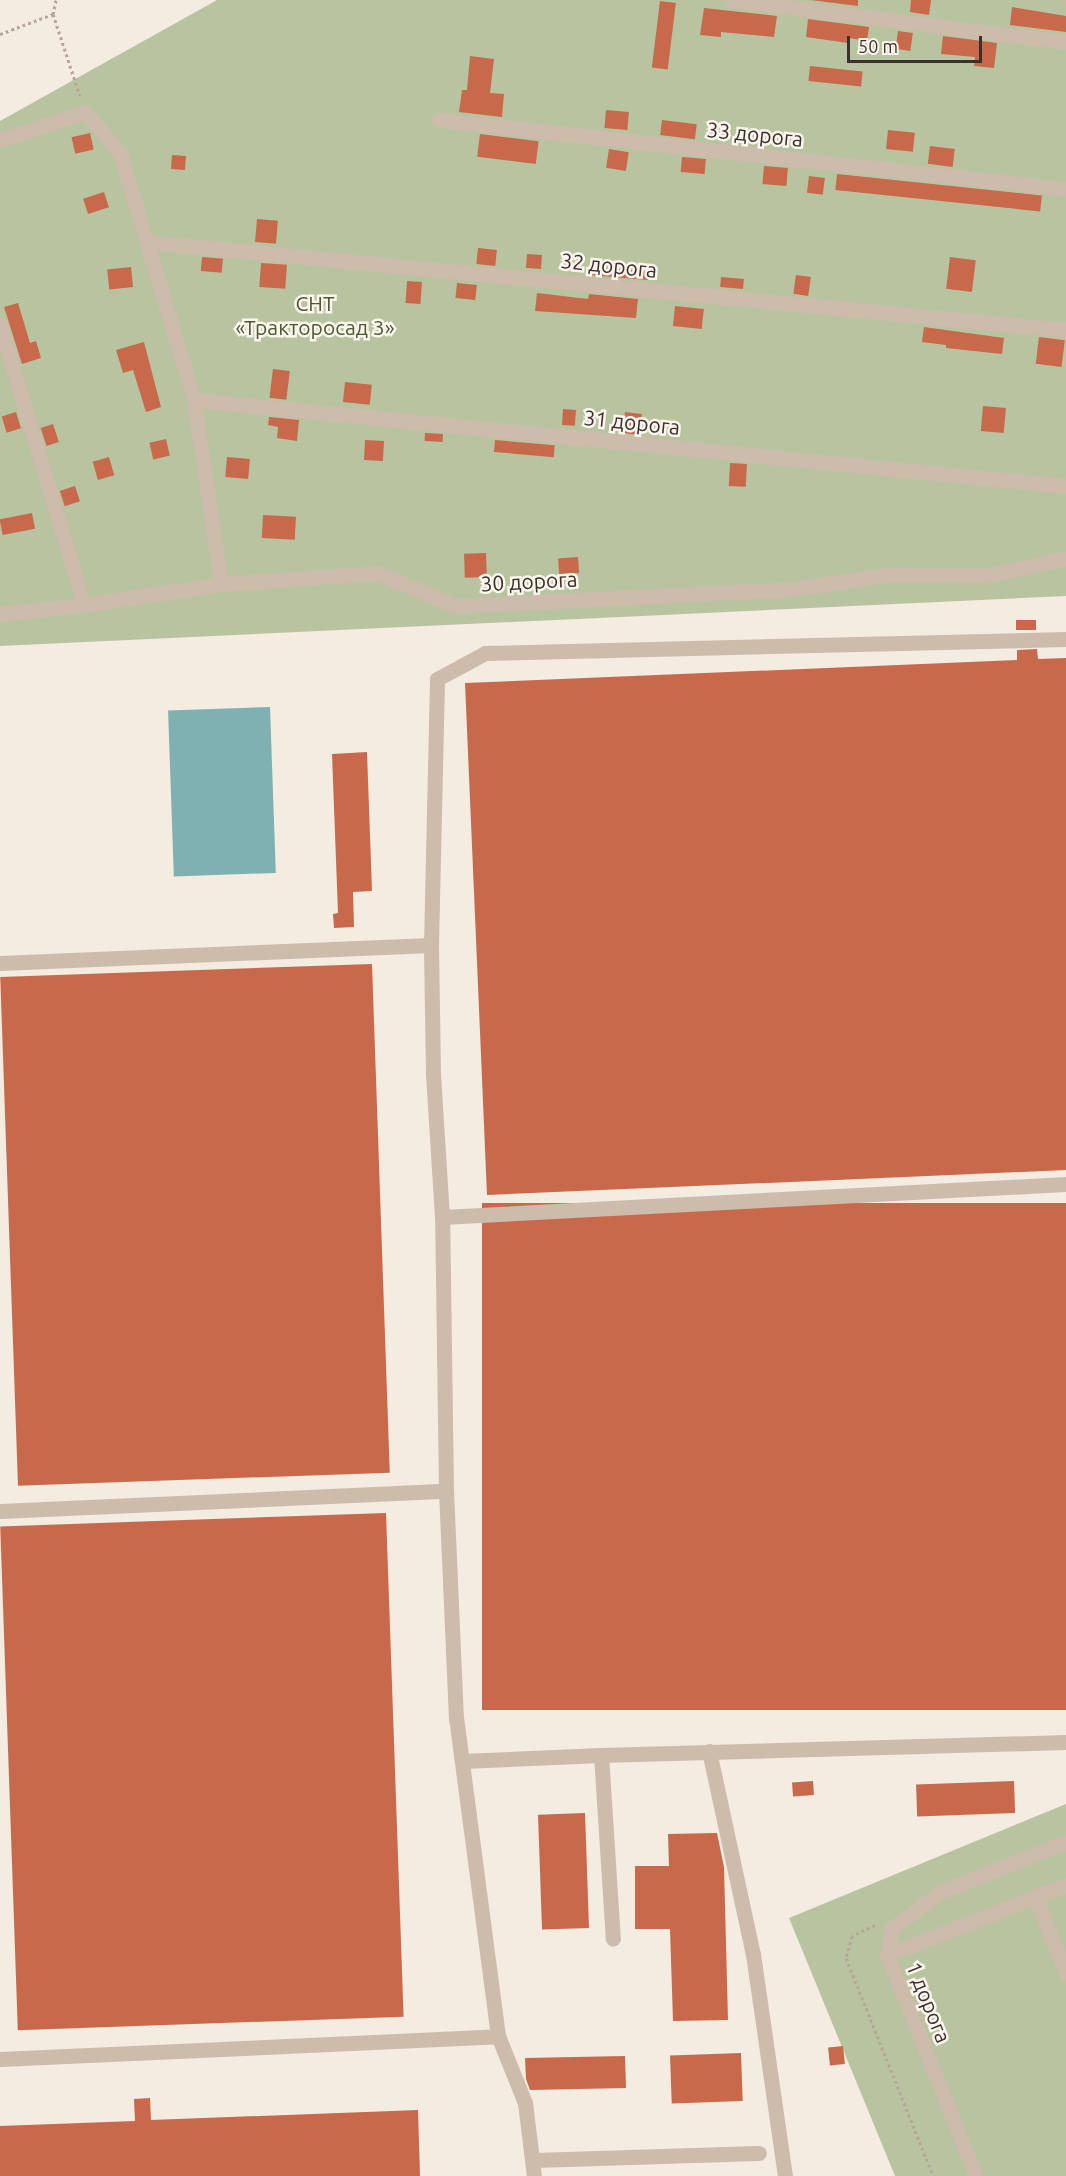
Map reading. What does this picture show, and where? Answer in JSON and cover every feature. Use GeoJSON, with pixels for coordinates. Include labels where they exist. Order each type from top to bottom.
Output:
{"type":"FeatureCollection","features":[{"type":"Feature","properties":{"kind":"street"},"geometry":{"type":"LineString","coordinates":[[732,0],[1066,42]]}},
{"type":"Feature","properties":{"kind":"street"},"geometry":{"type":"LineString","coordinates":[[0,140],[85,112],[120,153],[194,400],[221,584]]}},
{"type":"Feature","properties":{"kind":"street","name":"33 дорога"},"geometry":{"type":"LineString","coordinates":[[439,120],[1066,189]]}},
{"type":"Feature","properties":{"kind":"street","name":"32 дорога"},"geometry":{"type":"LineString","coordinates":[[147,242],[1066,330]]}},
{"type":"Feature","properties":{"kind":"street"},"geometry":{"type":"LineString","coordinates":[[0,325],[84,605]]}},
{"type":"Feature","properties":{"kind":"street","name":"31 дорога"},"geometry":{"type":"LineString","coordinates":[[194,400],[1066,486]]}},
{"type":"Feature","properties":{"kind":"street","name":"30 дорога"},"geometry":{"type":"LineString","coordinates":[[0,614],[84,605],[221,584],[378,573],[456,606],[792,589],[892,574],[990,575],[1066,558]]}},
{"type":"Feature","properties":{"kind":"street"},"geometry":{"type":"LineString","coordinates":[[759,2152],[534,2168],[525,2103],[498,2036],[456,1719],[446,1491],[442,1217],[433,1074],[431,945],[437,679],[485,653],[1066,639]]}},
{"type":"Feature","properties":{"kind":"street"},"geometry":{"type":"LineString","coordinates":[[0,963],[431,945]]}},
{"type":"Feature","properties":{"kind":"street"},"geometry":{"type":"LineString","coordinates":[[442,1217],[1066,1184]]}},
{"type":"Feature","properties":{"kind":"street"},"geometry":{"type":"LineString","coordinates":[[0,1511],[446,1491]]}},
{"type":"Feature","properties":{"kind":"street"},"geometry":{"type":"LineString","coordinates":[[463,1761],[709,1751],[1066,1742]]}},
{"type":"Feature","properties":{"kind":"street"},"geometry":{"type":"LineString","coordinates":[[709,1751],[753,1954],[785,2176]]}},
{"type":"Feature","properties":{"kind":"street"},"geometry":{"type":"LineString","coordinates":[[601,1755],[613,1939]]}},
{"type":"Feature","properties":{"kind":"street"},"geometry":{"type":"LineString","coordinates":[[887,1955],[892,1928],[942,1891],[1066,1842]]}},
{"type":"Feature","properties":{"kind":"street","name":"1 дорога"},"geometry":{"type":"LineString","coordinates":[[976,2176],[887,1955],[1066,1885]]}},
{"type":"Feature","properties":{"kind":"street"},"geometry":{"type":"LineString","coordinates":[[1035,1896],[1066,1973]]}},
{"type":"Feature","properties":{"kind":"street"},"geometry":{"type":"LineString","coordinates":[[0,2059],[498,2036]]}},
{"type":"Feature","properties":{"kind":"path"},"geometry":{"type":"LineString","coordinates":[[56,0],[53,14],[85,112]]}},
{"type":"Feature","properties":{"kind":"path"},"geometry":{"type":"LineString","coordinates":[[0,34],[53,14]]}},
{"type":"Feature","properties":{"kind":"path"},"geometry":{"type":"LineString","coordinates":[[877,1924],[852,1936],[846,1958],[933,2176]]}},
{"type":"Feature","properties":{"kind":"green space","name":"СНТ «Тракторосад 3»"},"geometry":{"type":"Polygon","coordinates":[[[217,0],[1066,0],[1066,596],[0,646],[0,121],[217,0]]]}},
{"type":"Feature","properties":{"kind":"green space"},"geometry":{"type":"Polygon","coordinates":[[[1066,1804],[1066,2176],[895,2176],[789,1918],[1066,1804]]]}},
{"type":"Feature","properties":{"kind":"water"},"geometry":{"type":"Polygon","coordinates":[[[270,707],[276,873],[174,876],[168,711],[270,707]]]}},
{"type":"Feature","properties":{"kind":"building"},"geometry":{"type":"Polygon","coordinates":[[[811,0],[858,0],[858,6],[811,0]]]}},
{"type":"Feature","properties":{"kind":"building"},"geometry":{"type":"Polygon","coordinates":[[[911,0],[931,0],[929,15],[910,12],[911,0]]]}},
{"type":"Feature","properties":{"kind":"building"},"geometry":{"type":"Polygon","coordinates":[[[660,1],[676,3],[668,69],[652,68],[660,1]]]}},
{"type":"Feature","properties":{"kind":"building"},"geometry":{"type":"Polygon","coordinates":[[[1012,7],[1066,16],[1066,32],[1010,25],[1012,7]]]}},
{"type":"Feature","properties":{"kind":"building"},"geometry":{"type":"Polygon","coordinates":[[[704,8],[777,16],[774,37],[721,32],[721,37],[700,35],[704,8]]]}},
{"type":"Feature","properties":{"kind":"building"},"geometry":{"type":"Polygon","coordinates":[[[808,19],[869,27],[867,41],[849,38],[848,43],[806,37],[808,19]]]}},
{"type":"Feature","properties":{"kind":"building"},"geometry":{"type":"Polygon","coordinates":[[[898,31],[913,33],[910,51],[895,49],[898,31]]]}},
{"type":"Feature","properties":{"kind":"building"},"geometry":{"type":"Polygon","coordinates":[[[943,36],[997,43],[994,68],[974,66],[975,57],[941,54],[943,36]]]}},
{"type":"Feature","properties":{"kind":"building"},"geometry":{"type":"Polygon","coordinates":[[[470,56],[494,59],[490,93],[504,94],[502,117],[459,112],[462,90],[467,90],[470,56]]]}},
{"type":"Feature","properties":{"kind":"building"},"geometry":{"type":"Polygon","coordinates":[[[810,66],[863,72],[861,86],[808,81],[810,66]]]}},
{"type":"Feature","properties":{"kind":"building"},"geometry":{"type":"Polygon","coordinates":[[[606,110],[629,112],[627,130],[604,128],[606,110]]]}},
{"type":"Feature","properties":{"kind":"building"},"geometry":{"type":"Polygon","coordinates":[[[662,120],[697,124],[695,139],[660,135],[662,120]]]}},
{"type":"Feature","properties":{"kind":"building"},"geometry":{"type":"Polygon","coordinates":[[[888,130],[915,133],[913,152],[886,149],[888,130]]]}},
{"type":"Feature","properties":{"kind":"building"},"geometry":{"type":"Polygon","coordinates":[[[90,133],[94,150],[75,154],[71,137],[90,133]]]}},
{"type":"Feature","properties":{"kind":"building"},"geometry":{"type":"Polygon","coordinates":[[[480,134],[539,141],[536,164],[477,157],[480,134]]]}},
{"type":"Feature","properties":{"kind":"building"},"geometry":{"type":"Polygon","coordinates":[[[930,146],[955,149],[953,167],[928,164],[930,146]]]}},
{"type":"Feature","properties":{"kind":"building"},"geometry":{"type":"Polygon","coordinates":[[[609,149],[629,152],[626,171],[606,168],[609,149]]]}},
{"type":"Feature","properties":{"kind":"building"},"geometry":{"type":"Polygon","coordinates":[[[172,155],[186,156],[185,170],[171,169],[172,155]]]}},
{"type":"Feature","properties":{"kind":"building"},"geometry":{"type":"Polygon","coordinates":[[[682,157],[706,159],[705,174],[681,172],[682,157]]]}},
{"type":"Feature","properties":{"kind":"building"},"geometry":{"type":"Polygon","coordinates":[[[764,166],[788,168],[786,186],[762,184],[764,166]]]}},
{"type":"Feature","properties":{"kind":"building"},"geometry":{"type":"Polygon","coordinates":[[[837,174],[1042,196],[1040,211],[835,190],[837,174]]]}},
{"type":"Feature","properties":{"kind":"building"},"geometry":{"type":"Polygon","coordinates":[[[809,176],[825,178],[823,195],[807,193],[809,176]]]}},
{"type":"Feature","properties":{"kind":"building"},"geometry":{"type":"Polygon","coordinates":[[[104,192],[109,207],[88,214],[83,199],[104,192]]]}},
{"type":"Feature","properties":{"kind":"building"},"geometry":{"type":"Polygon","coordinates":[[[257,219],[278,221],[276,244],[255,242],[257,219]]]}},
{"type":"Feature","properties":{"kind":"building"},"geometry":{"type":"Polygon","coordinates":[[[478,248],[497,250],[495,266],[476,264],[478,248]]]}},
{"type":"Feature","properties":{"kind":"building"},"geometry":{"type":"Polygon","coordinates":[[[527,254],[542,255],[541,269],[526,268],[527,254]]]}},
{"type":"Feature","properties":{"kind":"building"},"geometry":{"type":"Polygon","coordinates":[[[202,257],[223,259],[222,273],[201,271],[202,257]]]}},
{"type":"Feature","properties":{"kind":"building"},"geometry":{"type":"Polygon","coordinates":[[[950,257],[976,260],[972,292],[946,289],[950,257]]]}},
{"type":"Feature","properties":{"kind":"building"},"geometry":{"type":"Polygon","coordinates":[[[261,263],[287,265],[285,289],[259,287],[261,263]]]}},
{"type":"Feature","properties":{"kind":"building"},"geometry":{"type":"Polygon","coordinates":[[[591,263],[606,264],[605,268],[649,272],[648,280],[590,275],[591,263]]]}},
{"type":"Feature","properties":{"kind":"building"},"geometry":{"type":"Polygon","coordinates":[[[131,267],[133,287],[109,289],[107,270],[131,267]]]}},
{"type":"Feature","properties":{"kind":"building"},"geometry":{"type":"Polygon","coordinates":[[[796,275],[811,277],[808,296],[793,294],[796,275]]]}},
{"type":"Feature","properties":{"kind":"building"},"geometry":{"type":"Polygon","coordinates":[[[721,277],[744,279],[743,289],[720,287],[721,277]]]}},
{"type":"Feature","properties":{"kind":"building"},"geometry":{"type":"Polygon","coordinates":[[[407,281],[422,282],[420,304],[405,303],[407,281]]]}},
{"type":"Feature","properties":{"kind":"building"},"geometry":{"type":"Polygon","coordinates":[[[457,283],[477,285],[475,300],[455,298],[457,283]]]}},
{"type":"Feature","properties":{"kind":"building"},"geometry":{"type":"Polygon","coordinates":[[[537,293],[588,299],[589,294],[638,299],[636,318],[535,311],[537,293]]]}},
{"type":"Feature","properties":{"kind":"building"},"geometry":{"type":"Polygon","coordinates":[[[18,303],[30,343],[36,341],[41,358],[22,364],[4,307],[18,303]]]}},
{"type":"Feature","properties":{"kind":"building"},"geometry":{"type":"Polygon","coordinates":[[[675,306],[704,309],[702,329],[673,326],[675,306]]]}},
{"type":"Feature","properties":{"kind":"building"},"geometry":{"type":"Polygon","coordinates":[[[924,327],[1004,338],[1002,354],[946,348],[946,345],[922,342],[924,327]]]}},
{"type":"Feature","properties":{"kind":"building"},"geometry":{"type":"Polygon","coordinates":[[[1039,337],[1065,340],[1062,367],[1036,364],[1039,337]]]}},
{"type":"Feature","properties":{"kind":"building"},"geometry":{"type":"Polygon","coordinates":[[[144,342],[161,407],[146,412],[133,370],[123,373],[116,350],[144,342]]]}},
{"type":"Feature","properties":{"kind":"building"},"geometry":{"type":"Polygon","coordinates":[[[273,369],[290,371],[286,400],[269,398],[273,369]]]}},
{"type":"Feature","properties":{"kind":"building"},"geometry":{"type":"Polygon","coordinates":[[[345,382],[372,385],[370,405],[343,402],[345,382]]]}},
{"type":"Feature","properties":{"kind":"building"},"geometry":{"type":"Polygon","coordinates":[[[983,406],[1006,408],[1004,433],[981,431],[983,406]]]}},
{"type":"Feature","properties":{"kind":"building"},"geometry":{"type":"Polygon","coordinates":[[[563,409],[576,410],[575,426],[562,425],[563,409]]]}},
{"type":"Feature","properties":{"kind":"building"},"geometry":{"type":"Polygon","coordinates":[[[16,412],[21,428],[7,433],[2,416],[16,412]]]}},
{"type":"Feature","properties":{"kind":"building"},"geometry":{"type":"Polygon","coordinates":[[[625,412],[642,414],[639,435],[622,433],[625,412]]]}},
{"type":"Feature","properties":{"kind":"building"},"geometry":{"type":"Polygon","coordinates":[[[269,417],[299,420],[297,441],[277,438],[278,427],[268,425],[269,417]]]}},
{"type":"Feature","properties":{"kind":"building"},"geometry":{"type":"Polygon","coordinates":[[[53,424],[59,442],[47,446],[41,428],[53,424]]]}},
{"type":"Feature","properties":{"kind":"building"},"geometry":{"type":"Polygon","coordinates":[[[425,433],[443,434],[443,442],[425,441],[425,433]]]}},
{"type":"Feature","properties":{"kind":"building"},"geometry":{"type":"Polygon","coordinates":[[[166,439],[170,456],[153,459],[149,443],[166,439]]]}},
{"type":"Feature","properties":{"kind":"building"},"geometry":{"type":"Polygon","coordinates":[[[365,440],[384,441],[383,461],[364,460],[365,440]]]}},
{"type":"Feature","properties":{"kind":"building"},"geometry":{"type":"Polygon","coordinates":[[[495,440],[555,445],[554,457],[494,452],[495,440]]]}},
{"type":"Feature","properties":{"kind":"building"},"geometry":{"type":"Polygon","coordinates":[[[109,457],[114,475],[98,480],[93,462],[109,457]]]}},
{"type":"Feature","properties":{"kind":"building"},"geometry":{"type":"Polygon","coordinates":[[[227,457],[250,459],[248,479],[225,477],[227,457]]]}},
{"type":"Feature","properties":{"kind":"building"},"geometry":{"type":"Polygon","coordinates":[[[730,463],[747,464],[746,487],[729,486],[730,463]]]}},
{"type":"Feature","properties":{"kind":"building"},"geometry":{"type":"Polygon","coordinates":[[[75,486],[80,501],[65,506],[60,491],[75,486]]]}},
{"type":"Feature","properties":{"kind":"building"},"geometry":{"type":"Polygon","coordinates":[[[32,513],[35,529],[3,535],[0,519],[32,513]]]}},
{"type":"Feature","properties":{"kind":"building"},"geometry":{"type":"Polygon","coordinates":[[[263,515],[296,517],[295,540],[262,538],[263,515]]]}},
{"type":"Feature","properties":{"kind":"building"},"geometry":{"type":"Polygon","coordinates":[[[486,553],[487,577],[465,578],[464,554],[486,553]]]}},
{"type":"Feature","properties":{"kind":"building"},"geometry":{"type":"Polygon","coordinates":[[[578,557],[579,573],[559,574],[558,558],[578,557]]]}},
{"type":"Feature","properties":{"kind":"building"},"geometry":{"type":"Polygon","coordinates":[[[1016,620],[1036,620],[1036,630],[1016,630],[1016,620]]]}},
{"type":"Feature","properties":{"kind":"building"},"geometry":{"type":"Polygon","coordinates":[[[1037,649],[1038,659],[1066,658],[1066,1170],[487,1195],[465,683],[1017,660],[1017,650],[1037,649]]]}},
{"type":"Feature","properties":{"kind":"building"},"geometry":{"type":"Polygon","coordinates":[[[367,752],[372,891],[353,892],[354,927],[334,928],[333,914],[338,913],[332,754],[367,752]]]}},
{"type":"Feature","properties":{"kind":"building"},"geometry":{"type":"Polygon","coordinates":[[[372,964],[390,1473],[18,1486],[0,977],[372,964]]]}},
{"type":"Feature","properties":{"kind":"building"},"geometry":{"type":"Polygon","coordinates":[[[482,1203],[1066,1203],[1066,1710],[482,1710],[482,1203]]]}},
{"type":"Feature","properties":{"kind":"building"},"geometry":{"type":"Polygon","coordinates":[[[386,1513],[404,2017],[18,2030],[0,1526],[386,1513]]]}},
{"type":"Feature","properties":{"kind":"building"},"geometry":{"type":"Polygon","coordinates":[[[813,1781],[814,1795],[793,1796],[792,1782],[813,1781]]]}},
{"type":"Feature","properties":{"kind":"building"},"geometry":{"type":"Polygon","coordinates":[[[1014,1781],[1015,1813],[917,1816],[916,1784],[1014,1781]]]}},
{"type":"Feature","properties":{"kind":"building"},"geometry":{"type":"Polygon","coordinates":[[[585,1813],[589,1928],[542,1930],[538,1815],[585,1813]]]}},
{"type":"Feature","properties":{"kind":"building"},"geometry":{"type":"Polygon","coordinates":[[[717,1833],[724,1867],[728,2020],[673,2021],[670,1929],[635,1929],[635,1866],[669,1866],[668,1834],[717,1833]]]}},
{"type":"Feature","properties":{"kind":"building"},"geometry":{"type":"Polygon","coordinates":[[[843,2046],[845,2064],[830,2065],[828,2048],[843,2046]]]}},
{"type":"Feature","properties":{"kind":"building"},"geometry":{"type":"Polygon","coordinates":[[[741,2053],[743,2101],[672,2103],[670,2055],[741,2053]]]}},
{"type":"Feature","properties":{"kind":"building"},"geometry":{"type":"Polygon","coordinates":[[[625,2056],[626,2088],[530,2090],[526,2079],[525,2058],[625,2056]]]}},
{"type":"Feature","properties":{"kind":"building"},"geometry":{"type":"Polygon","coordinates":[[[150,2098],[151,2120],[418,2110],[420,2176],[0,2176],[0,2126],[135,2121],[134,2099],[150,2098]]]}}]}
